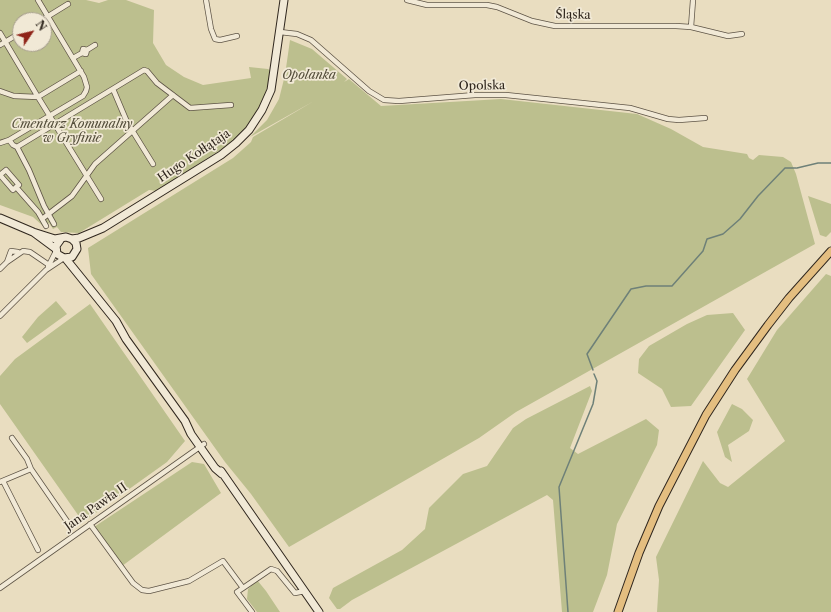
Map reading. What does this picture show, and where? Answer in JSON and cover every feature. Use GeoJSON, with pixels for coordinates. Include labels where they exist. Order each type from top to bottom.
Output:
{"type":"FeatureCollection","features":[{"type":"Feature","properties":{"kind":"main road","name":"Hugo Kołłątaja"},"geometry":{"type":"LineString","coordinates":[[76,251],[95,232],[221,155],[249,130],[262,110],[271,90],[284,0]]}},
{"type":"Feature","properties":{"kind":"main road"},"geometry":{"type":"LineString","coordinates":[[0,218],[55,239],[66,237],[72,239],[76,243],[76,251],[84,279]]}},
{"type":"Feature","properties":{"kind":"main road"},"geometry":{"type":"LineString","coordinates":[[34,232],[56,250],[59,256],[65,258],[84,279],[102,305],[112,324],[126,339],[202,446],[217,462],[222,474],[318,609],[323,612]]}},
{"type":"Feature","properties":{"kind":"main road","name":"Hugo Kołłątaja"},"geometry":{"type":"LineString","coordinates":[[72,239],[95,232]]}},
{"type":"Feature","properties":{"kind":"main road"},"geometry":{"type":"LineString","coordinates":[[56,250],[57,243],[61,239]]}},
{"type":"Feature","properties":{"kind":"main road"},"geometry":{"type":"LineString","coordinates":[[65,258],[76,251]]}},
{"type":"Feature","properties":{"kind":"main road"},"geometry":{"type":"LineString","coordinates":[[618,612],[653,519],[674,475],[706,415],[735,370],[768,325],[798,287],[831,251]]}},
{"type":"Feature","properties":{"kind":"street"},"geometry":{"type":"LineString","coordinates":[[38,0],[46,12]]}},
{"type":"Feature","properties":{"kind":"street"},"geometry":{"type":"LineString","coordinates":[[206,0],[211,29],[215,39],[220,40],[237,36]]}},
{"type":"Feature","properties":{"kind":"street","name":"Śląska"},"geometry":{"type":"LineString","coordinates":[[407,0],[427,4],[491,6],[532,21],[555,26],[691,27],[728,36],[742,34]]}},
{"type":"Feature","properties":{"kind":"street"},"geometry":{"type":"LineString","coordinates":[[691,27],[693,0]]}},
{"type":"Feature","properties":{"kind":"street"},"geometry":{"type":"LineString","coordinates":[[52,14],[68,4]]}},
{"type":"Feature","properties":{"kind":"street"},"geometry":{"type":"LineString","coordinates":[[0,143],[9,140],[83,96],[86,91],[87,82],[52,23]]}},
{"type":"Feature","properties":{"kind":"street","name":"Opolska"},"geometry":{"type":"LineString","coordinates":[[280,32],[297,34],[311,40],[369,91],[384,100],[398,101],[475,95],[506,95],[630,108],[668,119],[680,120],[705,118]]}},
{"type":"Feature","properties":{"kind":"street"},"geometry":{"type":"LineString","coordinates":[[0,33],[49,116],[101,199]]}},
{"type":"Feature","properties":{"kind":"street"},"geometry":{"type":"LineString","coordinates":[[0,45],[12,38]]}},
{"type":"Feature","properties":{"kind":"street"},"geometry":{"type":"LineString","coordinates":[[73,58],[95,46]]}},
{"type":"Feature","properties":{"kind":"street"},"geometry":{"type":"LineString","coordinates":[[17,147],[144,70],[157,83],[190,108],[194,109],[231,105]]}},
{"type":"Feature","properties":{"kind":"street"},"geometry":{"type":"LineString","coordinates":[[0,91],[14,96],[38,97],[81,71]]}},
{"type":"Feature","properties":{"kind":"street"},"geometry":{"type":"LineString","coordinates":[[113,89],[132,130],[153,164]]}},
{"type":"Feature","properties":{"kind":"street"},"geometry":{"type":"LineString","coordinates":[[42,219],[72,196],[95,164],[172,95]]}},
{"type":"Feature","properties":{"kind":"street"},"geometry":{"type":"LineString","coordinates":[[9,140],[17,147],[54,224]]}},
{"type":"Feature","properties":{"kind":"street"},"geometry":{"type":"LineString","coordinates":[[2,170],[6,170],[19,185],[16,187],[46,226]]}},
{"type":"Feature","properties":{"kind":"street"},"geometry":{"type":"LineString","coordinates":[[48,268],[56,250]]}},
{"type":"Feature","properties":{"kind":"street"},"geometry":{"type":"LineString","coordinates":[[0,269],[7,262],[11,251],[30,252],[48,268]]}},
{"type":"Feature","properties":{"kind":"street"},"geometry":{"type":"LineString","coordinates":[[0,316],[48,268],[65,258]]}},
{"type":"Feature","properties":{"kind":"street"},"geometry":{"type":"LineString","coordinates":[[12,438],[27,459],[31,469],[71,527]]}},
{"type":"Feature","properties":{"kind":"street","name":"Jana Pawła II"},"geometry":{"type":"LineString","coordinates":[[0,588],[202,446]]}},
{"type":"Feature","properties":{"kind":"street"},"geometry":{"type":"LineString","coordinates":[[31,469],[2,482],[38,550]]}},
{"type":"Feature","properties":{"kind":"street"},"geometry":{"type":"LineString","coordinates":[[90,524],[132,583],[142,590],[149,591],[190,581],[223,561],[242,588]]}},
{"type":"Feature","properties":{"kind":"street"},"geometry":{"type":"LineString","coordinates":[[252,612],[237,592],[271,569],[277,571],[295,594],[306,591]]}},
{"type":"Feature","properties":{"kind":"green space","name":"Cmentarz Komunalny w Gryfinie"},"geometry":{"type":"Polygon","coordinates":[[[0,0],[86,0],[99,3],[108,0],[126,0],[154,10],[153,43],[166,65],[184,77],[203,85],[251,78],[249,67],[268,69],[271,71],[265,95],[256,113],[244,130],[231,143],[157,191],[149,190],[79,233],[61,232],[57,227],[53,229],[49,223],[44,227],[33,217],[0,205],[0,0]]]}},
{"type":"Feature","properties":{"kind":"green space","name":"Opolanka"},"geometry":{"type":"Polygon","coordinates":[[[290,40],[312,49],[347,79],[344,82],[349,79],[381,106],[501,99],[637,114],[671,129],[703,147],[747,154],[749,158],[753,160],[759,155],[783,157],[791,162],[796,174],[815,244],[516,412],[479,438],[289,547],[251,494],[225,462],[91,274],[88,248],[233,158],[251,142],[253,137],[314,101],[250,137],[267,120],[279,99],[285,75],[290,40]]]}},
{"type":"Feature","properties":{"kind":"green space"},"geometry":{"type":"Polygon","coordinates":[[[808,196],[831,204],[831,232],[826,237],[820,235],[808,196]]]}},
{"type":"Feature","properties":{"kind":"green space"},"geometry":{"type":"Polygon","coordinates":[[[826,274],[831,276],[831,612],[657,612],[659,580],[656,557],[703,461],[720,483],[728,487],[785,441],[747,379],[777,330],[826,274]]]}},
{"type":"Feature","properties":{"kind":"green space"},"geometry":{"type":"Polygon","coordinates":[[[56,301],[67,314],[27,343],[22,337],[38,317],[56,301]]]}},
{"type":"Feature","properties":{"kind":"green space"},"geometry":{"type":"Polygon","coordinates":[[[90,304],[185,441],[167,462],[83,522],[0,404],[0,376],[15,359],[90,304]]]}},
{"type":"Feature","properties":{"kind":"green space"},"geometry":{"type":"Polygon","coordinates":[[[733,313],[745,330],[691,406],[671,407],[662,389],[638,373],[639,359],[649,346],[687,324],[707,315],[733,313]]]}},
{"type":"Feature","properties":{"kind":"green space"},"geometry":{"type":"Polygon","coordinates":[[[590,386],[592,391],[570,448],[578,454],[646,419],[659,430],[657,445],[617,524],[607,575],[593,612],[562,612],[553,500],[547,495],[352,600],[340,609],[337,609],[329,598],[333,588],[402,550],[425,529],[429,508],[463,474],[487,466],[513,428],[526,419],[590,386]]]}},
{"type":"Feature","properties":{"kind":"green space"},"geometry":{"type":"Polygon","coordinates":[[[732,404],[742,409],[753,420],[749,431],[728,445],[732,462],[725,457],[717,432],[732,404]]]}},
{"type":"Feature","properties":{"kind":"green space"},"geometry":{"type":"Polygon","coordinates":[[[192,462],[204,464],[221,493],[122,566],[94,527],[192,462]]]}},
{"type":"Feature","properties":{"kind":"green space"},"geometry":{"type":"Polygon","coordinates":[[[257,580],[280,612],[257,612],[247,599],[248,589],[257,580]]]}},
{"type":"Feature","properties":{"kind":"waterway"},"geometry":{"type":"LineString","coordinates":[[797,168],[818,163],[831,163]]}},
{"type":"Feature","properties":{"kind":"waterway"},"geometry":{"type":"LineString","coordinates":[[593,370],[587,354],[631,289],[646,286],[672,286],[703,251],[707,239],[723,234],[740,219],[758,196],[785,168],[796,168]]}},
{"type":"Feature","properties":{"kind":"waterway"},"geometry":{"type":"LineString","coordinates":[[568,612],[559,487],[593,404],[597,381],[594,374]]}}]}
